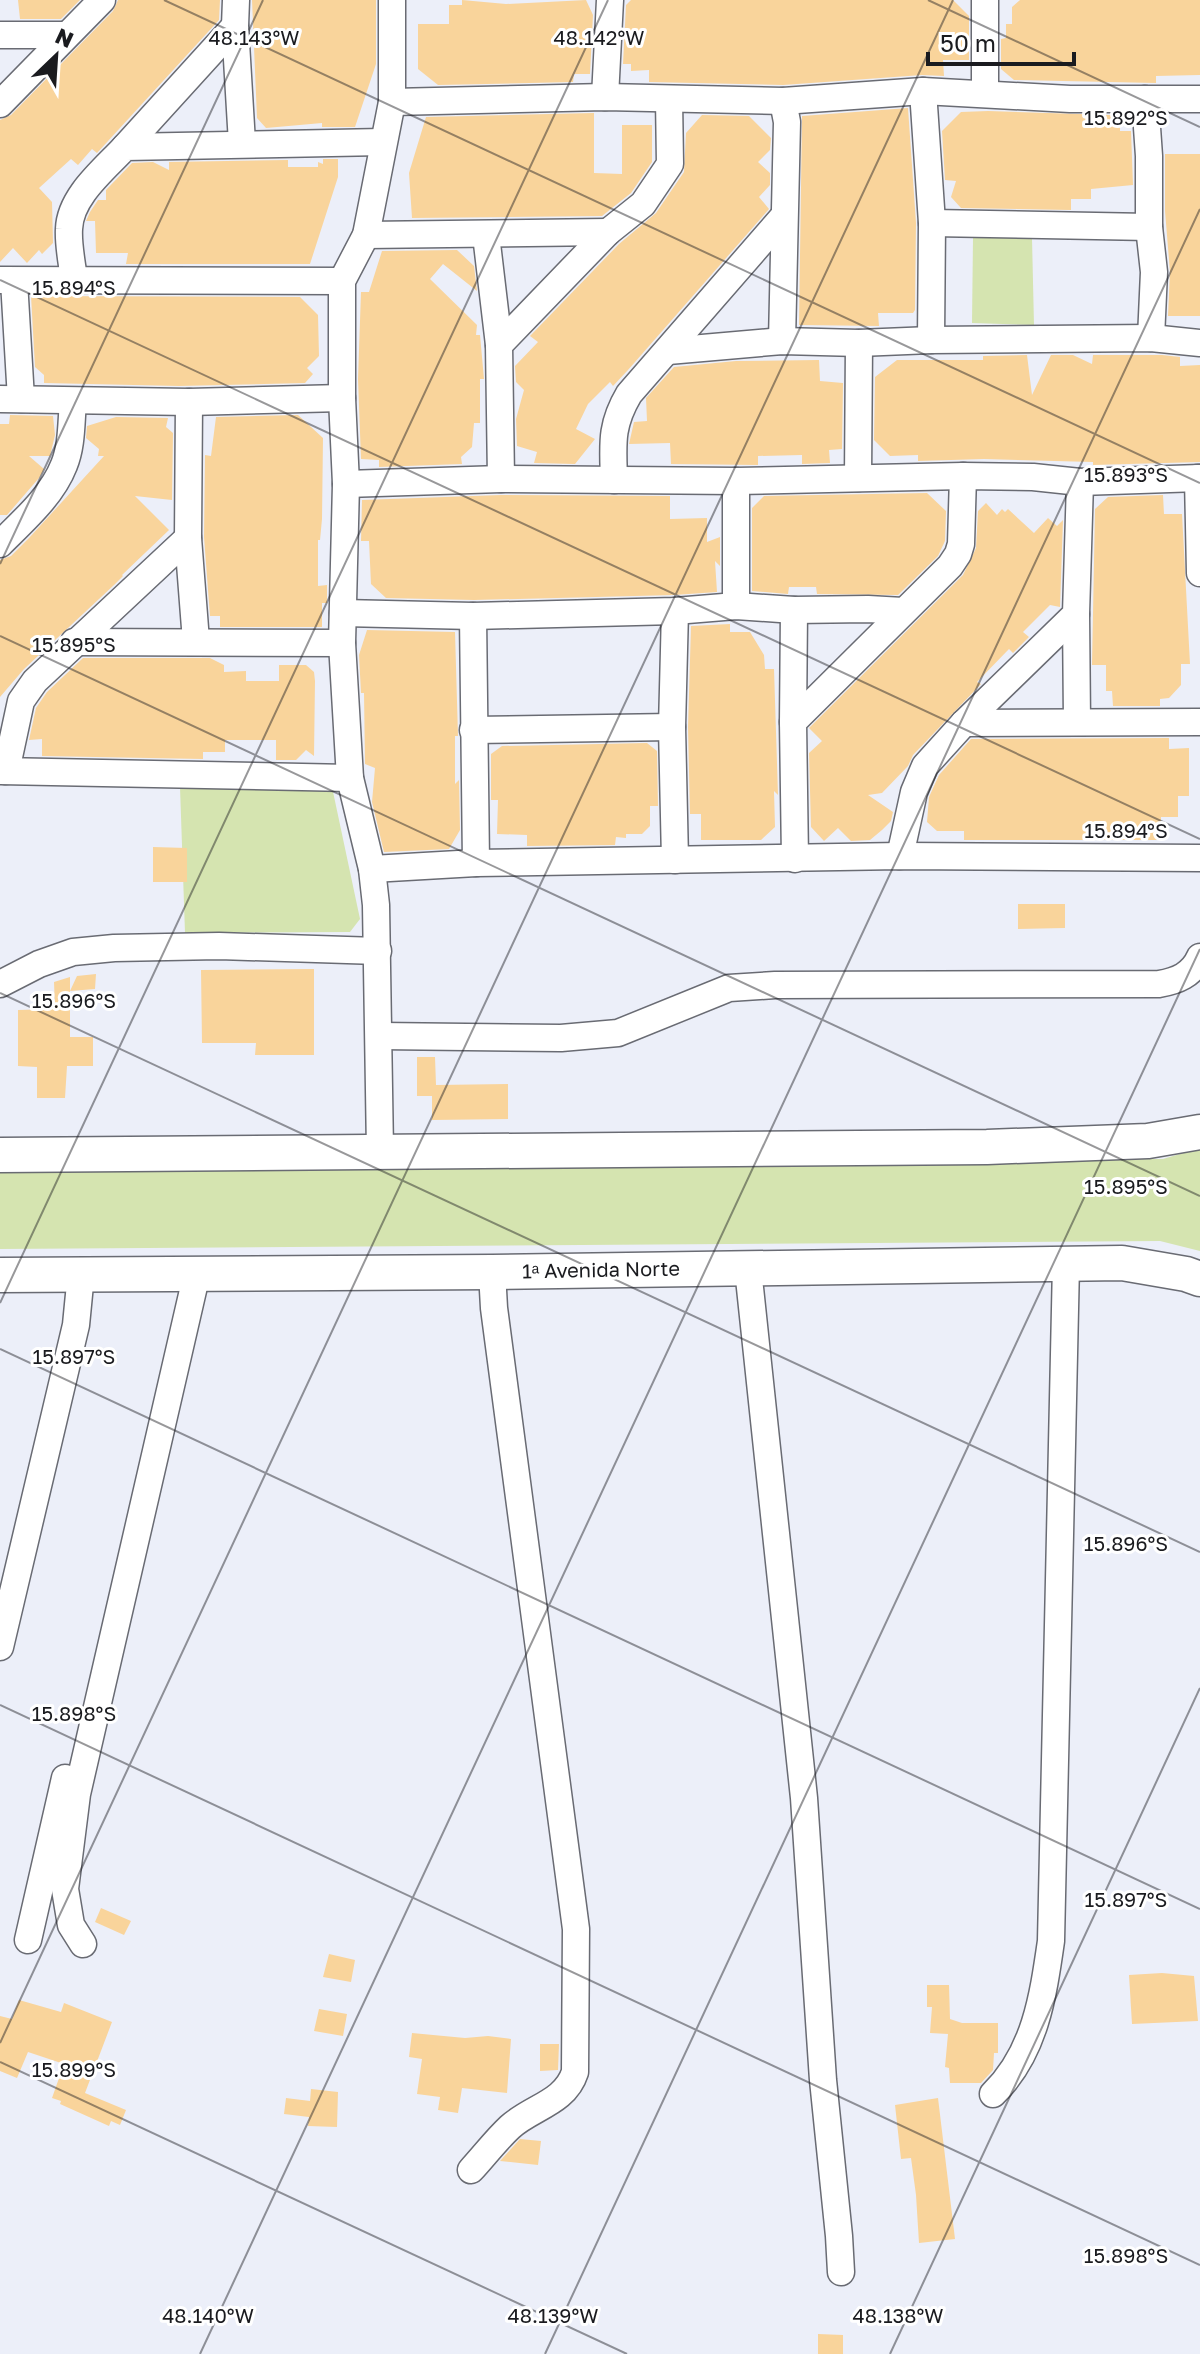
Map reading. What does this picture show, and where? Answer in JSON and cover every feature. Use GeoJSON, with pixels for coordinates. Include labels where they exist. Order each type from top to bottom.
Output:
{"type":"FeatureCollection","features":[{"type":"Feature","properties":{"kind":"main road"},"geometry":{"type":"LineString","coordinates":[[0,1155],[987,1147],[1148,1141],[1200,1132]]}},
{"type":"Feature","properties":{"kind":"main road","name":"1ᵃ Avenida Norte"},"geometry":{"type":"LineString","coordinates":[[0,1275],[1122,1263],[1200,1279]]}},
{"type":"Feature","properties":{"kind":"street"},"geometry":{"type":"LineString","coordinates":[[0,104],[102,0]]}},
{"type":"Feature","properties":{"kind":"street"},"geometry":{"type":"LineString","coordinates":[[380,1151],[378,951],[372,869],[350,778],[342,643],[346,484],[342,281],[366,235],[392,102],[392,0]]}},
{"type":"Feature","properties":{"kind":"street"},"geometry":{"type":"LineString","coordinates":[[605,97],[610,0]]}},
{"type":"Feature","properties":{"kind":"street"},"geometry":{"type":"LineString","coordinates":[[985,0],[985,93]]}},
{"type":"Feature","properties":{"kind":"street"},"geometry":{"type":"LineString","coordinates":[[236,13],[242,143]]}},
{"type":"Feature","properties":{"kind":"street"},"geometry":{"type":"LineString","coordinates":[[74,279],[69,227],[74,208],[236,13]]}},
{"type":"Feature","properties":{"kind":"street"},"geometry":{"type":"LineString","coordinates":[[0,35],[66,35]]}},
{"type":"Feature","properties":{"kind":"street"},"geometry":{"type":"LineString","coordinates":[[392,102],[605,97],[783,101],[923,91],[1070,99],[1200,99]]}},
{"type":"Feature","properties":{"kind":"street"},"geometry":{"type":"LineString","coordinates":[[923,91],[932,223],[931,340]]}},
{"type":"Feature","properties":{"kind":"street"},"geometry":{"type":"LineString","coordinates":[[499,345],[608,232],[643,204],[670,164],[669,99]]}},
{"type":"Feature","properties":{"kind":"street"},"geometry":{"type":"LineString","coordinates":[[1145,99],[1149,227],[1154,272],[1151,338]]}},
{"type":"Feature","properties":{"kind":"street"},"geometry":{"type":"LineString","coordinates":[[782,341],[787,122],[783,101]]}},
{"type":"Feature","properties":{"kind":"street"},"geometry":{"type":"LineString","coordinates":[[125,147],[383,142]]}},
{"type":"Feature","properties":{"kind":"street"},"geometry":{"type":"LineString","coordinates":[[614,480],[612,435],[617,414],[629,394],[783,217]]}},
{"type":"Feature","properties":{"kind":"street"},"geometry":{"type":"LineString","coordinates":[[932,223],[1149,227]]}},
{"type":"Feature","properties":{"kind":"street"},"geometry":{"type":"LineString","coordinates":[[366,235],[608,232]]}},
{"type":"Feature","properties":{"kind":"street"},"geometry":{"type":"LineString","coordinates":[[486,235],[499,345],[501,479]]}},
{"type":"Feature","properties":{"kind":"street"},"geometry":{"type":"LineString","coordinates":[[342,281],[7,280],[10,399],[189,402],[342,398]]}},
{"type":"Feature","properties":{"kind":"street"},"geometry":{"type":"LineString","coordinates":[[668,351],[782,341],[859,343],[1151,338],[1200,343]]}},
{"type":"Feature","properties":{"kind":"street"},"geometry":{"type":"LineString","coordinates":[[858,478],[859,343]]}},
{"type":"Feature","properties":{"kind":"street"},"geometry":{"type":"LineString","coordinates":[[5,533],[53,486],[65,464],[73,402]]}},
{"type":"Feature","properties":{"kind":"street"},"geometry":{"type":"LineString","coordinates":[[189,402],[188,538],[196,641]]}},
{"type":"Feature","properties":{"kind":"street"},"geometry":{"type":"LineString","coordinates":[[346,484],[501,479],[736,481],[963,476],[1033,477],[1080,482],[1199,478],[1200,573]]}},
{"type":"Feature","properties":{"kind":"street"},"geometry":{"type":"LineString","coordinates":[[793,722],[950,566],[958,554],[963,476]]}},
{"type":"Feature","properties":{"kind":"street"},"geometry":{"type":"LineString","coordinates":[[736,481],[736,606]]}},
{"type":"Feature","properties":{"kind":"street"},"geometry":{"type":"LineString","coordinates":[[1077,722],[1080,482]]}},
{"type":"Feature","properties":{"kind":"street"},"geometry":{"type":"LineString","coordinates":[[188,538],[35,681],[21,701],[3,771],[350,778]]}},
{"type":"Feature","properties":{"kind":"street"},"geometry":{"type":"LineString","coordinates":[[343,613],[473,616],[675,611],[736,606],[903,611]]}},
{"type":"Feature","properties":{"kind":"street"},"geometry":{"type":"LineString","coordinates":[[794,610],[795,859]]}},
{"type":"Feature","properties":{"kind":"street"},"geometry":{"type":"LineString","coordinates":[[675,611],[672,727],[675,860]]}},
{"type":"Feature","properties":{"kind":"street"},"geometry":{"type":"LineString","coordinates":[[900,856],[918,777],[925,766],[964,723],[1076,614]]}},
{"type":"Feature","properties":{"kind":"street"},"geometry":{"type":"LineString","coordinates":[[473,616],[476,863]]}},
{"type":"Feature","properties":{"kind":"street"},"geometry":{"type":"LineString","coordinates":[[74,642],[342,643]]}},
{"type":"Feature","properties":{"kind":"street"},"geometry":{"type":"LineString","coordinates":[[964,723],[1200,722]]}},
{"type":"Feature","properties":{"kind":"street"},"geometry":{"type":"LineString","coordinates":[[473,730],[672,727]]}},
{"type":"Feature","properties":{"kind":"street"},"geometry":{"type":"LineString","coordinates":[[372,869],[476,863],[900,856],[1200,861],[1200,852]]}},
{"type":"Feature","properties":{"kind":"street"},"geometry":{"type":"LineString","coordinates":[[0,984],[61,956],[100,949],[219,946],[378,951]]}},
{"type":"Feature","properties":{"kind":"street"},"geometry":{"type":"LineString","coordinates":[[380,1036],[561,1038],[618,1033],[729,988],[775,985],[1159,984],[1183,977],[1200,957]]}},
{"type":"Feature","properties":{"kind":"street"},"geometry":{"type":"LineString","coordinates":[[993,2094],[1008,2080],[1027,2047],[1040,2006],[1052,1932],[1066,1264]]}},
{"type":"Feature","properties":{"kind":"street"},"geometry":{"type":"LineString","coordinates":[[748,1269],[804,1798],[823,2080],[841,2272]]}},
{"type":"Feature","properties":{"kind":"street"},"geometry":{"type":"LineString","coordinates":[[471,2170],[525,2115],[568,2089],[575,2072],[576,1929],[494,1308],[492,1272]]}},
{"type":"Feature","properties":{"kind":"street"},"geometry":{"type":"LineString","coordinates":[[28,1940],[155,1389],[192,1273]]}},
{"type":"Feature","properties":{"kind":"street"},"geometry":{"type":"LineString","coordinates":[[83,1944],[71,1925],[65,1889],[77,1794],[192,1273]]}},
{"type":"Feature","properties":{"kind":"street"},"geometry":{"type":"LineString","coordinates":[[0,1647],[72,1340],[81,1274]]}},
{"type":"Feature","properties":{"kind":"green space"},"geometry":{"type":"Polygon","coordinates":[[[973,238],[1032,238],[1034,325],[972,323],[973,238]]]}},
{"type":"Feature","properties":{"kind":"green space"},"geometry":{"type":"Polygon","coordinates":[[[180,787],[332,787],[360,919],[350,932],[185,933],[180,787]]]}},
{"type":"Feature","properties":{"kind":"green space"},"geometry":{"type":"Polygon","coordinates":[[[1200,1148],[1200,1251],[1160,1241],[0,1249],[0,1166],[1163,1159],[1200,1148]]]}},
{"type":"Feature","properties":{"kind":"building"},"geometry":{"type":"Polygon","coordinates":[[[18,0],[80,0],[61,19],[20,19],[18,0]]]}},
{"type":"Feature","properties":{"kind":"building"},"geometry":{"type":"Polygon","coordinates":[[[118,0],[220,0],[219,20],[97,153],[92,149],[78,165],[71,159],[39,188],[52,202],[53,243],[42,254],[39,250],[27,263],[13,248],[0,262],[0,120],[11,115],[113,11],[118,0]]]}},
{"type":"Feature","properties":{"kind":"building"},"geometry":{"type":"Polygon","coordinates":[[[252,0],[376,0],[376,64],[355,127],[322,127],[322,123],[266,128],[257,118],[252,0]]]}},
{"type":"Feature","properties":{"kind":"building"},"geometry":{"type":"Polygon","coordinates":[[[462,0],[506,4],[586,0],[593,15],[590,74],[574,74],[573,82],[438,85],[418,69],[418,24],[449,24],[449,5],[462,5],[462,0]]]}},
{"type":"Feature","properties":{"kind":"building"},"geometry":{"type":"Polygon","coordinates":[[[631,0],[953,0],[969,16],[969,60],[943,60],[944,76],[783,85],[649,82],[649,70],[631,71],[631,64],[623,64],[626,5],[631,0]]]}},
{"type":"Feature","properties":{"kind":"building"},"geometry":{"type":"Polygon","coordinates":[[[1020,0],[1200,0],[1200,75],[1156,76],[1156,83],[1014,80],[1001,69],[1001,39],[1006,38],[1006,24],[1012,24],[1012,7],[1020,0]]]}},
{"type":"Feature","properties":{"kind":"building"},"geometry":{"type":"Polygon","coordinates":[[[908,108],[916,223],[915,310],[913,313],[878,313],[879,326],[799,325],[802,116],[908,108]]]}},
{"type":"Feature","properties":{"kind":"building"},"geometry":{"type":"Polygon","coordinates":[[[961,112],[1111,115],[1111,119],[1120,121],[1120,131],[1131,131],[1133,185],[1091,189],[1091,199],[1071,199],[1071,210],[961,208],[951,197],[956,181],[945,180],[942,131],[961,112]]]}},
{"type":"Feature","properties":{"kind":"building"},"geometry":{"type":"Polygon","coordinates":[[[594,113],[594,173],[622,174],[622,125],[652,125],[652,162],[631,193],[602,216],[412,218],[409,173],[426,117],[594,113]]]}},
{"type":"Feature","properties":{"kind":"building"},"geometry":{"type":"Polygon","coordinates":[[[702,115],[749,116],[771,138],[770,150],[758,162],[770,173],[770,185],[759,197],[769,209],[628,370],[613,386],[610,382],[588,404],[576,429],[595,439],[575,464],[534,463],[537,452],[517,446],[516,419],[524,390],[516,382],[515,366],[538,342],[530,336],[619,244],[656,213],[684,172],[686,133],[702,115]]]}},
{"type":"Feature","properties":{"kind":"building"},"geometry":{"type":"Polygon","coordinates":[[[1165,154],[1200,154],[1200,316],[1168,316],[1170,272],[1165,211],[1165,154]]]}},
{"type":"Feature","properties":{"kind":"building"},"geometry":{"type":"Polygon","coordinates":[[[323,159],[338,159],[338,177],[310,264],[126,264],[128,253],[96,253],[95,221],[86,221],[98,200],[106,200],[106,190],[132,163],[153,162],[169,170],[169,162],[288,160],[288,167],[318,167],[318,162],[323,164],[323,159]]]}},
{"type":"Feature","properties":{"kind":"building"},"geometry":{"type":"Polygon","coordinates":[[[457,250],[474,266],[477,291],[443,264],[430,279],[477,325],[476,335],[480,335],[484,379],[480,379],[480,423],[474,423],[472,447],[461,457],[462,464],[379,467],[379,460],[361,459],[358,379],[361,292],[369,292],[382,251],[457,250]]]}},
{"type":"Feature","properties":{"kind":"building"},"geometry":{"type":"Polygon","coordinates":[[[31,296],[300,297],[318,315],[319,356],[307,368],[313,374],[305,383],[179,386],[44,383],[44,375],[35,367],[31,296]]]}},
{"type":"Feature","properties":{"kind":"building"},"geometry":{"type":"Polygon","coordinates":[[[1027,355],[1032,395],[1051,355],[1073,355],[1092,364],[1093,355],[1162,355],[1180,357],[1180,366],[1200,365],[1200,462],[1093,465],[1093,462],[984,459],[918,461],[918,455],[890,456],[874,440],[875,377],[897,360],[983,360],[983,356],[1027,355]]]}},
{"type":"Feature","properties":{"kind":"building"},"geometry":{"type":"Polygon","coordinates":[[[819,360],[820,381],[843,383],[842,449],[829,450],[830,463],[802,464],[802,455],[758,456],[758,465],[671,464],[670,443],[629,444],[634,422],[647,421],[646,398],[674,367],[736,361],[819,360]]]}},
{"type":"Feature","properties":{"kind":"building"},"geometry":{"type":"Polygon","coordinates":[[[10,415],[53,416],[55,435],[50,456],[29,456],[44,469],[39,478],[7,515],[0,515],[0,424],[9,424],[10,415]]]}},
{"type":"Feature","properties":{"kind":"building"},"geometry":{"type":"Polygon","coordinates":[[[298,415],[323,438],[318,586],[327,585],[327,603],[322,603],[322,627],[220,627],[220,616],[210,616],[204,537],[205,455],[211,456],[216,417],[298,415]]]}},
{"type":"Feature","properties":{"kind":"building"},"geometry":{"type":"Polygon","coordinates":[[[116,417],[168,418],[166,427],[173,433],[172,500],[135,496],[169,530],[24,669],[0,697],[0,560],[11,556],[29,538],[104,456],[98,456],[99,449],[86,438],[87,426],[116,417]]]}},
{"type":"Feature","properties":{"kind":"building"},"geometry":{"type":"Polygon","coordinates":[[[927,493],[946,511],[945,541],[938,556],[898,595],[817,594],[816,587],[789,587],[788,594],[752,591],[752,508],[764,496],[927,493]]]}},
{"type":"Feature","properties":{"kind":"building"},"geometry":{"type":"Polygon","coordinates":[[[501,495],[670,496],[670,519],[707,518],[707,542],[720,537],[720,566],[715,561],[717,592],[474,600],[386,598],[371,584],[369,541],[361,541],[362,500],[501,495]]]}},
{"type":"Feature","properties":{"kind":"building"},"geometry":{"type":"Polygon","coordinates":[[[1163,495],[1164,514],[1182,514],[1190,664],[1181,664],[1181,685],[1169,698],[1160,699],[1160,706],[1113,706],[1112,691],[1106,691],[1106,665],[1092,665],[1095,509],[1108,497],[1163,495]]]}},
{"type":"Feature","properties":{"kind":"building"},"geometry":{"type":"Polygon","coordinates":[[[986,503],[997,515],[1002,509],[1005,512],[1008,509],[1034,533],[1048,518],[1057,526],[1063,520],[1060,607],[1050,605],[1023,632],[1029,637],[1013,653],[1009,649],[977,682],[981,684],[913,755],[908,766],[882,793],[868,795],[893,812],[891,821],[882,830],[870,840],[851,841],[838,828],[824,841],[811,827],[809,753],[822,741],[809,728],[963,575],[976,548],[978,511],[986,503]]]}},
{"type":"Feature","properties":{"kind":"building"},"geometry":{"type":"Polygon","coordinates":[[[730,624],[730,632],[750,632],[764,655],[765,669],[774,669],[778,795],[774,791],[775,827],[761,840],[701,840],[701,814],[690,814],[688,727],[691,626],[730,624]]]}},
{"type":"Feature","properties":{"kind":"building"},"geometry":{"type":"Polygon","coordinates":[[[367,630],[455,632],[458,736],[455,736],[455,784],[459,780],[460,830],[449,849],[384,852],[372,802],[375,768],[365,764],[364,693],[361,693],[359,655],[367,630]]]}},
{"type":"Feature","properties":{"kind":"building"},"geometry":{"type":"Polygon","coordinates":[[[83,658],[210,658],[224,665],[224,672],[246,671],[246,681],[279,681],[279,665],[306,665],[314,672],[315,681],[314,756],[306,750],[296,760],[276,760],[276,740],[225,740],[225,752],[203,752],[203,759],[42,756],[42,739],[29,740],[36,708],[47,692],[83,658]]]}},
{"type":"Feature","properties":{"kind":"building"},"geometry":{"type":"Polygon","coordinates":[[[1169,738],[1169,749],[1189,748],[1189,796],[1178,796],[1178,817],[1161,817],[1160,840],[964,840],[964,831],[937,831],[927,822],[929,797],[939,775],[971,739],[1169,738]]]}},
{"type":"Feature","properties":{"kind":"building"},"geometry":{"type":"Polygon","coordinates":[[[647,743],[657,751],[658,806],[650,806],[650,826],[642,834],[616,837],[615,845],[527,846],[527,835],[497,834],[498,800],[491,800],[491,754],[502,746],[647,743]]]}},
{"type":"Feature","properties":{"kind":"building"},"geometry":{"type":"Polygon","coordinates":[[[153,847],[187,848],[187,882],[153,882],[153,847]]]}},
{"type":"Feature","properties":{"kind":"building"},"geometry":{"type":"Polygon","coordinates":[[[1018,904],[1065,904],[1065,928],[1018,929],[1018,904]]]}},
{"type":"Feature","properties":{"kind":"building"},"geometry":{"type":"Polygon","coordinates":[[[314,969],[314,1055],[255,1055],[256,1043],[202,1043],[201,970],[314,969]]]}},
{"type":"Feature","properties":{"kind":"building"},"geometry":{"type":"Polygon","coordinates":[[[96,974],[95,989],[70,991],[77,976],[96,974]]]}},
{"type":"Feature","properties":{"kind":"building"},"geometry":{"type":"Polygon","coordinates":[[[70,977],[70,1037],[93,1037],[93,1066],[67,1066],[65,1098],[37,1098],[37,1067],[18,1066],[18,1010],[55,1009],[54,982],[70,977]]]}},
{"type":"Feature","properties":{"kind":"building"},"geometry":{"type":"Polygon","coordinates":[[[417,1057],[435,1057],[436,1085],[508,1084],[508,1119],[432,1120],[432,1096],[417,1096],[417,1057]]]}},
{"type":"Feature","properties":{"kind":"building"},"geometry":{"type":"Polygon","coordinates":[[[101,1908],[131,1921],[124,1935],[95,1922],[101,1908]]]}},
{"type":"Feature","properties":{"kind":"building"},"geometry":{"type":"Polygon","coordinates":[[[329,1954],[355,1960],[351,1982],[323,1977],[329,1954]]]}},
{"type":"Feature","properties":{"kind":"building"},"geometry":{"type":"Polygon","coordinates":[[[1162,1973],[1194,1976],[1198,2021],[1132,2024],[1129,1975],[1162,1973]]]}},
{"type":"Feature","properties":{"kind":"building"},"geometry":{"type":"Polygon","coordinates":[[[927,1985],[949,1985],[950,2019],[962,2023],[998,2023],[998,2053],[994,2053],[993,2070],[981,2083],[950,2083],[949,2068],[945,2067],[948,2034],[930,2033],[932,2007],[927,2007],[927,1985]]]}},
{"type":"Feature","properties":{"kind":"building"},"geometry":{"type":"Polygon","coordinates":[[[19,2000],[61,2012],[64,2003],[112,2022],[85,2093],[126,2110],[120,2125],[111,2121],[109,2126],[52,2098],[64,2064],[28,2052],[17,2078],[0,2071],[0,2016],[12,2019],[19,2000]]]}},
{"type":"Feature","properties":{"kind":"building"},"geometry":{"type":"Polygon","coordinates":[[[319,2009],[347,2014],[343,2036],[314,2031],[319,2009]]]}},
{"type":"Feature","properties":{"kind":"building"},"geometry":{"type":"Polygon","coordinates":[[[412,2033],[511,2039],[507,2093],[462,2088],[458,2113],[438,2110],[440,2097],[417,2094],[422,2059],[409,2057],[412,2033]]]}},
{"type":"Feature","properties":{"kind":"building"},"geometry":{"type":"Polygon","coordinates":[[[540,2044],[559,2044],[558,2070],[540,2071],[540,2044]]]}},
{"type":"Feature","properties":{"kind":"building"},"geometry":{"type":"Polygon","coordinates":[[[311,2089],[338,2092],[337,2127],[308,2126],[309,2117],[284,2114],[286,2098],[310,2101],[311,2089]]]}},
{"type":"Feature","properties":{"kind":"building"},"geometry":{"type":"Polygon","coordinates":[[[938,2098],[955,2239],[919,2243],[911,2158],[901,2159],[895,2105],[938,2098]]]}},
{"type":"Feature","properties":{"kind":"building"},"geometry":{"type":"Polygon","coordinates":[[[520,2139],[541,2141],[538,2165],[500,2161],[520,2139]]]}},
{"type":"Feature","properties":{"kind":"building"},"geometry":{"type":"Polygon","coordinates":[[[818,2334],[843,2335],[843,2354],[818,2354],[818,2334]]]}}]}
